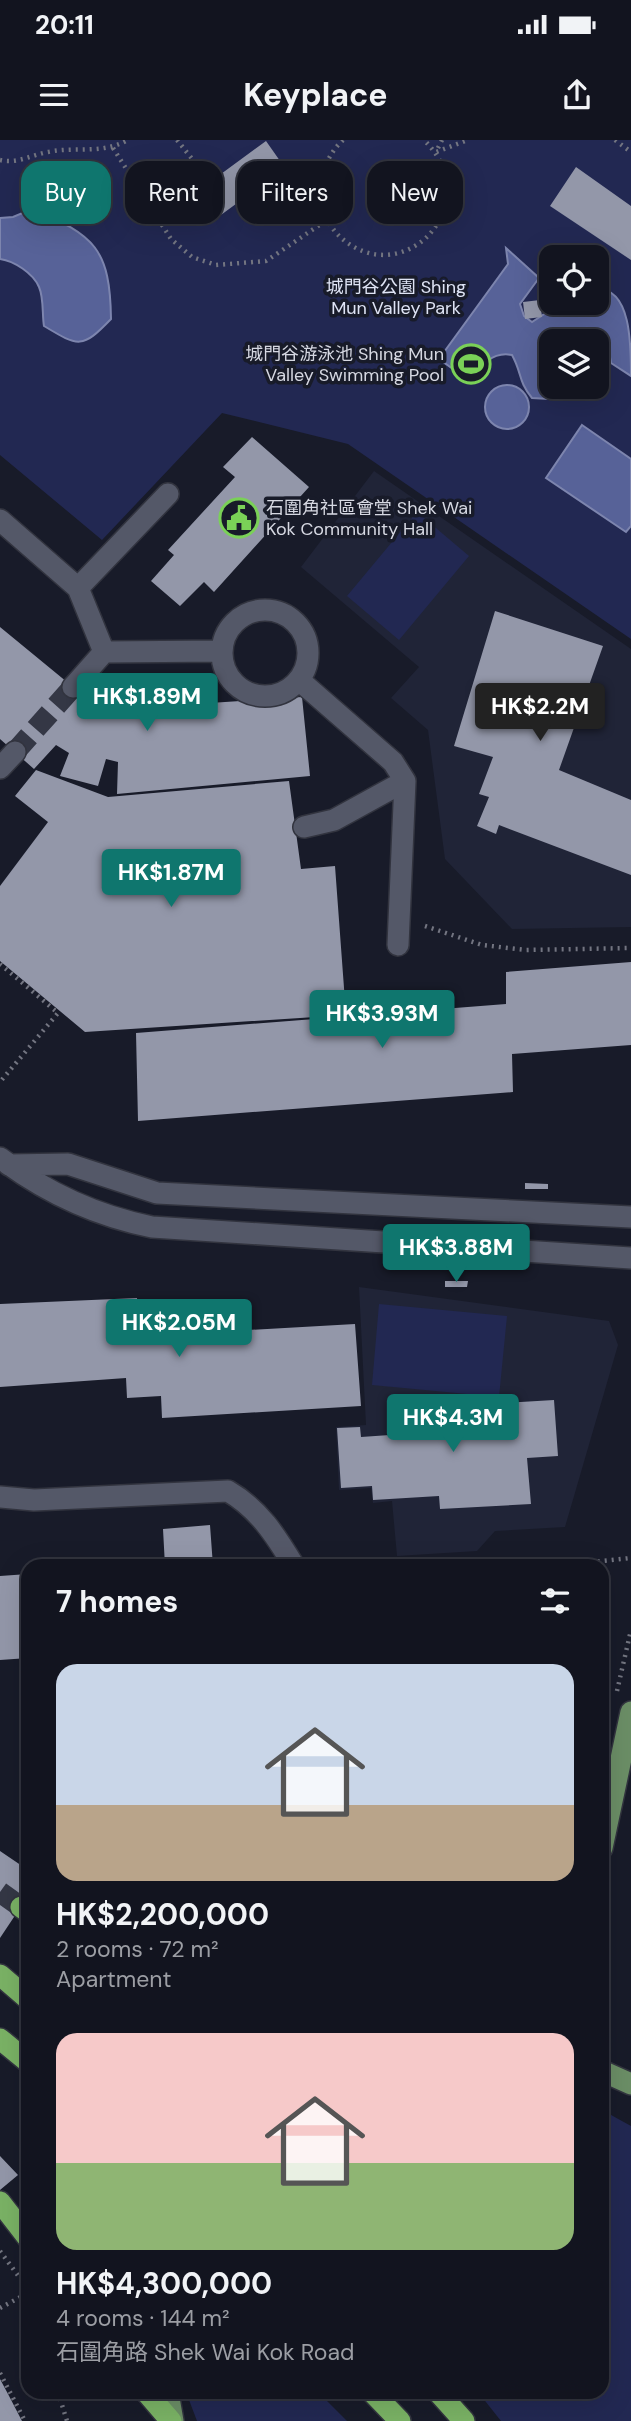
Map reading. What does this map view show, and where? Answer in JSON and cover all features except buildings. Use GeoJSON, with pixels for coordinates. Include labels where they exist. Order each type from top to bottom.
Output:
{"type":"FeatureCollection","features":[{"type":"Feature","properties":{"kind":"highway"},"geometry":{"type":"LineString","coordinates":[[0,1975],[21,1993]]}},
{"type":"Feature","properties":{"kind":"highway"},"geometry":{"type":"LineString","coordinates":[[0,2039],[21,2056]]}},
{"type":"Feature","properties":{"kind":"highway"},"geometry":{"type":"LineString","coordinates":[[0,2202],[21,2229]]}},
{"type":"Feature","properties":{"kind":"highway"},"geometry":{"type":"LineString","coordinates":[[152,2399],[172,2421]]}},
{"type":"Feature","properties":{"kind":"highway"},"geometry":{"type":"LineString","coordinates":[[379,2399],[400,2421]]}},
{"type":"Feature","properties":{"kind":"highway"},"geometry":{"type":"LineString","coordinates":[[444,2399],[464,2421]]}},
{"type":"Feature","properties":{"kind":"main road"},"geometry":{"type":"LineString","coordinates":[[609,1815],[631,1712]]}},
{"type":"Feature","properties":{"kind":"main road"},"geometry":{"type":"LineString","coordinates":[[609,2074],[631,2084]]}},
{"type":"Feature","properties":{"kind":"main road"},"geometry":{"type":"LineString","coordinates":[[169,2399],[172,2421]]}},
{"type":"Feature","properties":{"kind":"street"},"geometry":{"type":"LineString","coordinates":[[78,588],[168,494]]}},
{"type":"Feature","properties":{"kind":"street"},"geometry":{"type":"LineString","coordinates":[[0,520],[78,588],[104,652]]}},
{"type":"Feature","properties":{"kind":"street"},"geometry":{"type":"LineString","coordinates":[[266,610],[280,612],[292,619],[307,641],[308,655],[306,668],[289,690],[277,696],[263,697],[237,687],[228,677],[221,651],[231,626],[253,611],[266,610]]}},
{"type":"Feature","properties":{"kind":"street"},"geometry":{"type":"LineString","coordinates":[[73,687],[104,652],[221,651]]}},
{"type":"Feature","properties":{"kind":"street"},"geometry":{"type":"LineString","coordinates":[[299,680],[393,762],[405,781],[398,945]]}},
{"type":"Feature","properties":{"kind":"street"},"geometry":{"type":"LineString","coordinates":[[0,768],[15,752]]}},
{"type":"Feature","properties":{"kind":"street"},"geometry":{"type":"LineString","coordinates":[[304,827],[334,820],[405,781]]}},
{"type":"Feature","properties":{"kind":"street"},"geometry":{"type":"LineString","coordinates":[[5,1161],[68,1164],[157,1193],[631,1217]]}},
{"type":"Feature","properties":{"kind":"street"},"geometry":{"type":"LineString","coordinates":[[5,1161],[53,1192],[84,1206],[116,1220],[152,1227],[631,1258]]}},
{"type":"Feature","properties":{"kind":"street"},"geometry":{"type":"LineString","coordinates":[[0,1497],[34,1500],[228,1490],[246,1501],[272,1529],[290,1559]]}},
{"type":"Feature","properties":{"kind":"path"},"geometry":{"type":"LineString","coordinates":[[0,160],[12,162],[49,151],[113,148],[128,140]]}},
{"type":"Feature","properties":{"kind":"path"},"geometry":{"type":"LineString","coordinates":[[177,140],[194,161]]}},
{"type":"Feature","properties":{"kind":"path"},"geometry":{"type":"LineString","coordinates":[[327,161],[343,140]]}},
{"type":"Feature","properties":{"kind":"path"},"geometry":{"type":"LineString","coordinates":[[330,224],[340,237],[357,249],[377,255],[398,253],[418,246],[434,231],[444,213],[448,192],[446,171],[436,152],[424,140]]}},
{"type":"Feature","properties":{"kind":"path"},"geometry":{"type":"LineString","coordinates":[[436,152],[442,140]]}},
{"type":"Feature","properties":{"kind":"path"},"geometry":{"type":"LineString","coordinates":[[436,152],[468,140]]}},
{"type":"Feature","properties":{"kind":"path"},"geometry":{"type":"LineString","coordinates":[[615,140],[631,152]]}},
{"type":"Feature","properties":{"kind":"path"},"geometry":{"type":"LineString","coordinates":[[113,148],[171,239],[192,257],[215,265],[266,261],[321,224]]}},
{"type":"Feature","properties":{"kind":"path"},"geometry":{"type":"LineString","coordinates":[[399,909],[414,921],[482,945],[526,950],[631,948]]}},
{"type":"Feature","properties":{"kind":"path"},"geometry":{"type":"LineString","coordinates":[[0,964],[58,1013],[0,1082]]}},
{"type":"Feature","properties":{"kind":"path"},"geometry":{"type":"LineString","coordinates":[[609,1561],[631,1559]]}},
{"type":"Feature","properties":{"kind":"path"},"geometry":{"type":"LineString","coordinates":[[0,2251],[21,2279]]}},
{"type":"Feature","properties":{"kind":"path"},"geometry":{"type":"LineString","coordinates":[[0,2308],[21,2295]]}},
{"type":"Feature","properties":{"kind":"path"},"geometry":{"type":"LineString","coordinates":[[0,2373],[25,2421]]}},
{"type":"Feature","properties":{"kind":"path"},"geometry":{"type":"LineString","coordinates":[[60,2399],[67,2421]]}},
{"type":"Feature","properties":{"kind":"shaded area"},"geometry":{"type":"Polygon","coordinates":[[[21,214],[21,224],[65,224],[95,247],[107,276],[111,319],[93,336],[80,342],[73,341],[44,326],[42,296],[36,282],[22,268],[0,259],[0,218],[21,214]]]}},
{"type":"Feature","properties":{"kind":"shaded area"},"geometry":{"type":"Polygon","coordinates":[[[506,248],[539,278],[520,304],[524,316],[532,322],[543,315],[609,315],[609,292],[617,298],[627,320],[631,376],[611,363],[609,329],[539,329],[539,398],[532,398],[524,387],[512,355],[493,358],[483,365],[470,381],[439,359],[508,264],[506,248]]]}},
{"type":"Feature","properties":{"kind":"shaded area"},"geometry":{"type":"Polygon","coordinates":[[[507,385],[522,392],[529,407],[522,422],[507,429],[492,422],[485,407],[492,392],[507,385]]]}},
{"type":"Feature","properties":{"kind":"shaded area"},"geometry":{"type":"Polygon","coordinates":[[[582,425],[631,459],[631,526],[626,532],[546,478],[582,425]]]}},
{"type":"Feature","properties":{"kind":"shaded area"},"geometry":{"type":"Polygon","coordinates":[[[374,471],[631,649],[631,927],[512,929],[445,859],[428,730],[391,698],[419,667],[301,567],[374,471]]]}},
{"type":"Feature","properties":{"kind":"shaded area"},"geometry":{"type":"Polygon","coordinates":[[[359,1287],[609,1321],[618,1345],[565,1527],[495,1531],[477,1551],[397,1556],[392,1501],[373,1503],[371,1488],[339,1490],[336,1427],[366,1425],[359,1287]]]}},
{"type":"Feature","properties":{"kind":"green space","name":"城門谷公園 Shing Mun Valley Park"},"geometry":{"type":"Polygon","coordinates":[[[0,140],[631,140],[631,639],[348,444],[222,413],[102,540],[0,455],[0,140]]]}},
{"type":"Feature","properties":{"kind":"green space"},"geometry":{"type":"Polygon","coordinates":[[[417,512],[469,556],[399,640],[347,596],[417,512]]]}},
{"type":"Feature","properties":{"kind":"green space"},"geometry":{"type":"Polygon","coordinates":[[[379,1304],[507,1316],[499,1397],[372,1385],[379,1304]]]}},
{"type":"Feature","properties":{"kind":"green space"},"geometry":{"type":"Polygon","coordinates":[[[609,2114],[631,2126],[631,2421],[501,2421],[484,2399],[609,2399],[609,2114]]]}},
{"type":"Feature","properties":{"kind":"green space"},"geometry":{"type":"Polygon","coordinates":[[[189,2399],[325,2399],[347,2421],[197,2421],[189,2399]]]}},
{"type":"Feature","properties":{"kind":"tunnel"},"geometry":{"type":"LineString","coordinates":[[15,752],[73,687]]}},
{"type":"Feature","properties":{"kind":"tunnel"},"geometry":{"type":"LineString","coordinates":[[0,1892],[21,1907]]}},
{"type":"Feature","properties":{"kind":"place","name":"城門谷游泳池 Shing Mun Valley Swimming Pool"},"geometry":{"type":"Point","coordinates":[471,364]}},
{"type":"Feature","properties":{"kind":"place","name":"石圍角社區會堂 Shek Wai Kok Community Hall"},"geometry":{"type":"Point","coordinates":[239,518]}}]}
